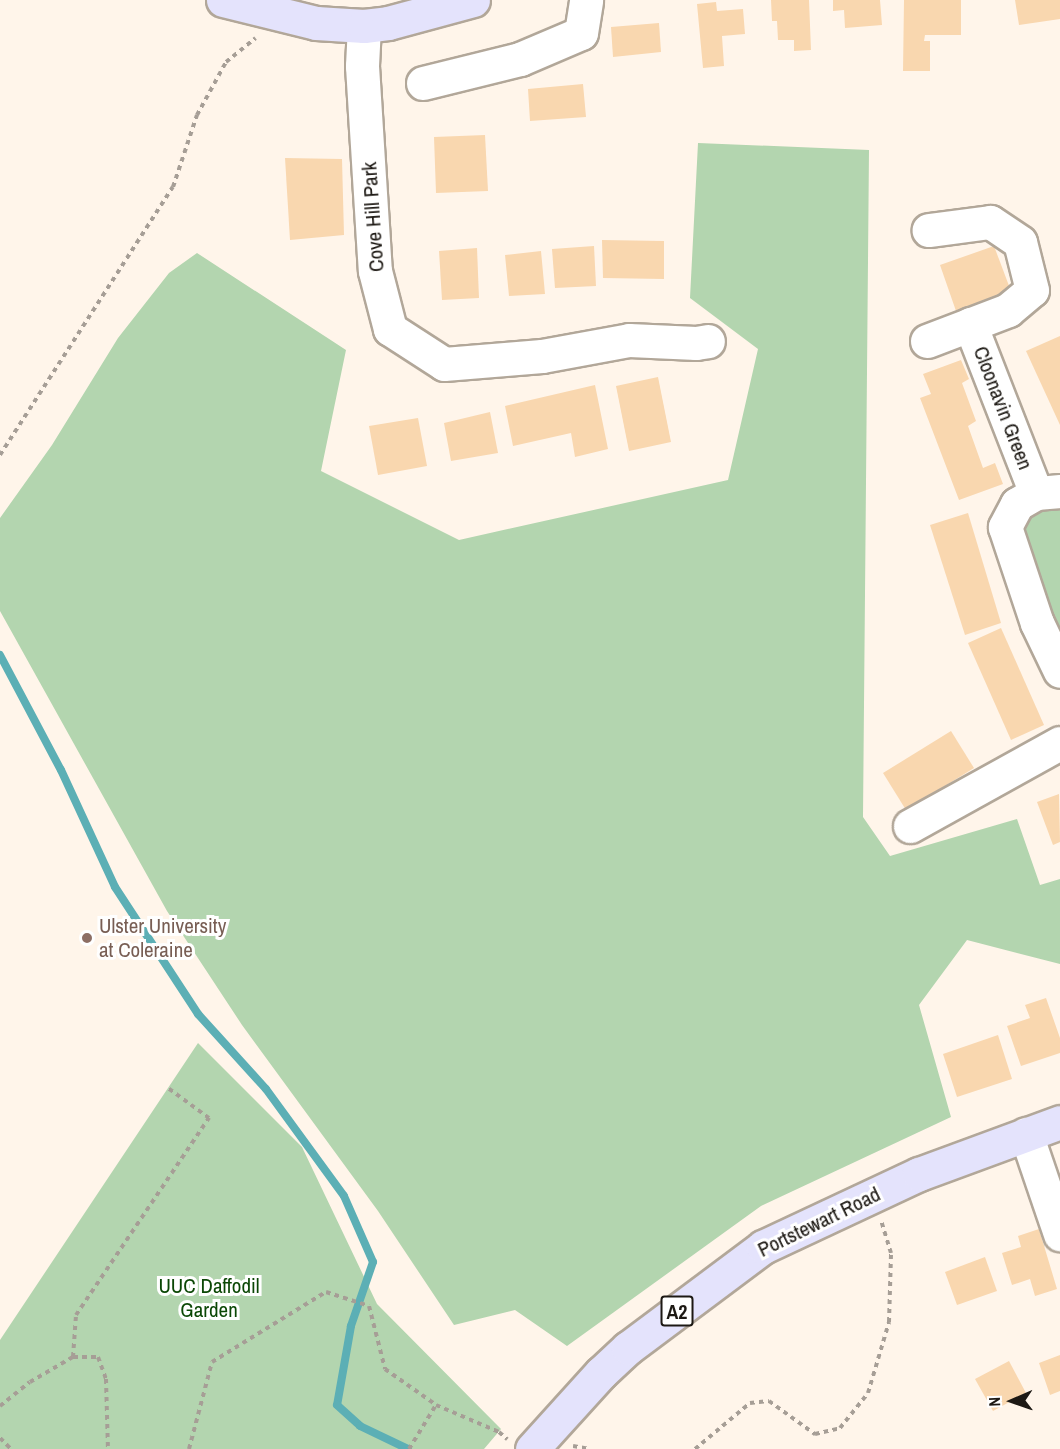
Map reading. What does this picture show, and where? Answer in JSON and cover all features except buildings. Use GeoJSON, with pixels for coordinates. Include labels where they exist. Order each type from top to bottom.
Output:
{"type":"FeatureCollection","features":[{"type":"Feature","properties":{"kind":"main road"},"geometry":{"type":"LineString","coordinates":[[223,0],[316,23],[364,26],[438,6],[473,0]]}},
{"type":"Feature","properties":{"kind":"main road","name":"Portstewart Road"},"geometry":{"type":"LineString","coordinates":[[522,1446],[608,1367],[763,1247],[919,1174],[1060,1122]]}},
{"type":"Feature","properties":{"kind":"street"},"geometry":{"type":"LineString","coordinates":[[423,83],[520,59],[581,33],[586,0]]}},
{"type":"Feature","properties":{"kind":"street","name":"Cove Hill Park"},"geometry":{"type":"LineString","coordinates":[[364,26],[362,66],[375,271],[390,329],[444,364],[542,356],[629,339],[708,341]]}},
{"type":"Feature","properties":{"kind":"street","name":"Cloonavin Green"},"geometry":{"type":"LineString","coordinates":[[927,341],[1008,310],[1032,290],[1020,242],[990,222],[929,230]]}},
{"type":"Feature","properties":{"kind":"street","name":"Cloonavin Green"},"geometry":{"type":"LineString","coordinates":[[970,324],[1054,491],[1017,504],[1005,527],[1037,623],[1060,671]]}},
{"type":"Feature","properties":{"kind":"street"},"geometry":{"type":"LineString","coordinates":[[910,826],[1060,743]]}},
{"type":"Feature","properties":{"kind":"street"},"geometry":{"type":"LineString","coordinates":[[1026,1134],[1060,1234]]}},
{"type":"Feature","properties":{"kind":"path"},"geometry":{"type":"LineString","coordinates":[[0,456],[173,186],[197,115],[226,62],[284,14]]}},
{"type":"Feature","properties":{"kind":"path"},"geometry":{"type":"LineString","coordinates":[[73,1357],[76,1315],[208,1118],[168,1088]]}},
{"type":"Feature","properties":{"kind":"path"},"geometry":{"type":"LineString","coordinates":[[695,1449],[750,1403],[769,1401],[815,1434],[840,1428],[868,1393],[889,1322],[891,1253],[874,1195]]}},
{"type":"Feature","properties":{"kind":"path"},"geometry":{"type":"LineString","coordinates":[[189,1449],[212,1362],[327,1292],[369,1306],[385,1369],[436,1405],[499,1432],[522,1446]]}},
{"type":"Feature","properties":{"kind":"path"},"geometry":{"type":"LineString","coordinates":[[0,1406],[30,1382],[73,1357],[98,1357],[106,1379],[108,1449]]}},
{"type":"Feature","properties":{"kind":"path"},"geometry":{"type":"LineString","coordinates":[[409,1449],[436,1405]]}},
{"type":"Feature","properties":{"kind":"path"},"geometry":{"type":"LineString","coordinates":[[0,1438],[11,1449]]}},
{"type":"Feature","properties":{"kind":"green space"},"geometry":{"type":"Polygon","coordinates":[[[698,143],[869,150],[863,817],[890,856],[1017,819],[1040,885],[1060,879],[1060,964],[967,940],[919,1005],[951,1117],[761,1206],[567,1346],[515,1310],[454,1325],[378,1211],[242,1025],[167,911],[0,611],[0,518],[52,445],[118,338],[169,273],[197,253],[346,350],[321,471],[459,540],[728,480],[758,349],[690,298],[698,143]]]}},
{"type":"Feature","properties":{"kind":"green space"},"geometry":{"type":"Polygon","coordinates":[[[1060,507],[1060,641],[1021,528],[1037,512],[1060,507]]]}},
{"type":"Feature","properties":{"kind":"green space","name":"UUC Daffodil Garden"},"geometry":{"type":"Polygon","coordinates":[[[198,1043],[302,1147],[377,1304],[501,1429],[484,1449],[0,1449],[0,1340],[198,1043]]]}},
{"type":"Feature","properties":{"kind":"waterway"},"geometry":{"type":"LineString","coordinates":[[0,655],[61,770],[115,887],[198,1014],[266,1089],[344,1196],[373,1262],[351,1326],[337,1405],[360,1426],[408,1449]]}},
{"type":"Feature","properties":{"kind":"place","name":"Ulster University at Coleraine"},"geometry":{"type":"Point","coordinates":[87,938]}}]}
